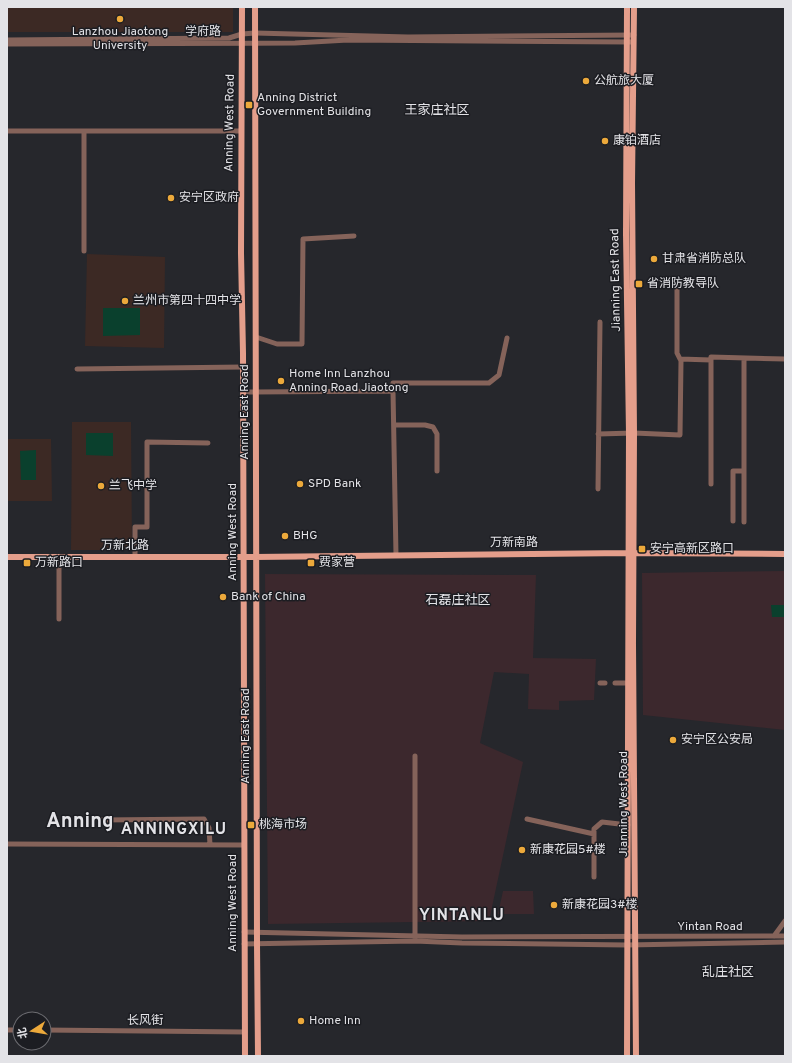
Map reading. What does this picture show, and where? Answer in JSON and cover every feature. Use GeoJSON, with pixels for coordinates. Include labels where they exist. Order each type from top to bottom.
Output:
{"type":"FeatureCollection","features":[{"type":"Feature","properties":{"kind":"main road","name":"Jianning East Road"},"geometry":{"type":"LineString","coordinates":[[627,7],[630,39],[632,183],[631,553]]}},
{"type":"Feature","properties":{"kind":"main road","name":"Jianning East Road"},"geometry":{"type":"LineString","coordinates":[[630,39],[634,7]]}},
{"type":"Feature","properties":{"kind":"main road"},"geometry":{"type":"LineString","coordinates":[[242,8],[246,12],[250,12],[255,8]]}},
{"type":"Feature","properties":{"kind":"main road","name":"Anning West Road"},"geometry":{"type":"LineString","coordinates":[[242,8],[241,253],[244,557],[245,1056]]}},
{"type":"Feature","properties":{"kind":"main road","name":"Anning East Road"},"geometry":{"type":"LineString","coordinates":[[255,8],[258,1056]]}},
{"type":"Feature","properties":{"kind":"main road","name":"万新南路"},"geometry":{"type":"LineString","coordinates":[[244,557],[631,553],[785,554]]}},
{"type":"Feature","properties":{"kind":"main road","name":"Jianning West Road"},"geometry":{"type":"LineString","coordinates":[[627,1056],[627,683],[631,553]]}},
{"type":"Feature","properties":{"kind":"main road","name":"Jianning West Road"},"geometry":{"type":"LineString","coordinates":[[631,553],[634,651],[636,1056]]}},
{"type":"Feature","properties":{"kind":"main road","name":"万新北路"},"geometry":{"type":"LineString","coordinates":[[7,557],[244,557]]}},
{"type":"Feature","properties":{"kind":"main road"},"geometry":{"type":"LineString","coordinates":[[244,909],[249,911],[257,909]]}},
{"type":"Feature","properties":{"kind":"main road"},"geometry":{"type":"LineString","coordinates":[[244,971],[251,967],[255,968],[257,972]]}},
{"type":"Feature","properties":{"kind":"street","name":"学府路"},"geometry":{"type":"LineString","coordinates":[[7,40],[230,38],[242,34],[256,33],[408,37],[630,39]]}},
{"type":"Feature","properties":{"kind":"street","name":"学府路"},"geometry":{"type":"LineString","coordinates":[[7,44],[295,43],[348,40],[407,42],[630,39]]}},
{"type":"Feature","properties":{"kind":"street"},"geometry":{"type":"LineString","coordinates":[[7,131],[241,131]]}},
{"type":"Feature","properties":{"kind":"street"},"geometry":{"type":"LineString","coordinates":[[84,131],[84,251]]}},
{"type":"Feature","properties":{"kind":"street"},"geometry":{"type":"LineString","coordinates":[[256,337],[277,344],[302,344],[303,239],[354,236]]}},
{"type":"Feature","properties":{"kind":"street"},"geometry":{"type":"LineString","coordinates":[[598,434],[632,432],[680,435],[681,361],[677,353],[677,280]]}},
{"type":"Feature","properties":{"kind":"street"},"geometry":{"type":"LineString","coordinates":[[598,489],[600,322]]}},
{"type":"Feature","properties":{"kind":"street"},"geometry":{"type":"LineString","coordinates":[[396,555],[393,383],[489,383],[498,375],[507,338]]}},
{"type":"Feature","properties":{"kind":"street"},"geometry":{"type":"LineString","coordinates":[[711,484],[711,357],[785,359]]}},
{"type":"Feature","properties":{"kind":"street"},"geometry":{"type":"LineString","coordinates":[[744,358],[744,522]]}},
{"type":"Feature","properties":{"kind":"street"},"geometry":{"type":"LineString","coordinates":[[680,359],[711,360]]}},
{"type":"Feature","properties":{"kind":"street"},"geometry":{"type":"LineString","coordinates":[[77,368],[243,367]]}},
{"type":"Feature","properties":{"kind":"street"},"geometry":{"type":"LineString","coordinates":[[243,392],[393,390]]}},
{"type":"Feature","properties":{"kind":"street"},"geometry":{"type":"LineString","coordinates":[[394,425],[425,425],[433,427],[437,434],[437,471]]}},
{"type":"Feature","properties":{"kind":"street"},"geometry":{"type":"LineString","coordinates":[[135,556],[135,527],[147,527],[148,442],[208,443]]}},
{"type":"Feature","properties":{"kind":"street"},"geometry":{"type":"LineString","coordinates":[[733,521],[733,471],[744,471]]}},
{"type":"Feature","properties":{"kind":"street"},"geometry":{"type":"LineString","coordinates":[[58,557],[59,619]]}},
{"type":"Feature","properties":{"kind":"street"},"geometry":{"type":"LineString","coordinates":[[615,683],[627,683]]}},
{"type":"Feature","properties":{"kind":"street"},"geometry":{"type":"LineString","coordinates":[[415,756],[415,939]]}},
{"type":"Feature","properties":{"kind":"street"},"geometry":{"type":"LineString","coordinates":[[101,820],[204,819],[209,828],[210,845]]}},
{"type":"Feature","properties":{"kind":"street"},"geometry":{"type":"LineString","coordinates":[[527,819],[594,834]]}},
{"type":"Feature","properties":{"kind":"street"},"geometry":{"type":"LineString","coordinates":[[594,877],[594,829],[602,822],[628,825]]}},
{"type":"Feature","properties":{"kind":"street"},"geometry":{"type":"LineString","coordinates":[[7,844],[244,846]]}},
{"type":"Feature","properties":{"kind":"street"},"geometry":{"type":"LineString","coordinates":[[774,936],[785,922]]}},
{"type":"Feature","properties":{"kind":"street"},"geometry":{"type":"LineString","coordinates":[[244,932],[415,939]]}},
{"type":"Feature","properties":{"kind":"street","name":"Yintan Road"},"geometry":{"type":"LineString","coordinates":[[415,939],[462,937],[785,936]]}},
{"type":"Feature","properties":{"kind":"street"},"geometry":{"type":"LineString","coordinates":[[244,944],[415,939]]}},
{"type":"Feature","properties":{"kind":"street","name":"Yintan Road"},"geometry":{"type":"LineString","coordinates":[[415,939],[462,943],[627,945],[785,942]]}},
{"type":"Feature","properties":{"kind":"street","name":"长风街"},"geometry":{"type":"LineString","coordinates":[[52,1030],[245,1032]]}},
{"type":"Feature","properties":{"kind":"shaded area","name":"Lanzhou Jiaotong University"},"geometry":{"type":"Polygon","coordinates":[[[7,7],[233,7],[233,32],[7,32],[7,7]]]}},
{"type":"Feature","properties":{"kind":"shaded area","name":"兰州市第四十四中学"},"geometry":{"type":"Polygon","coordinates":[[[87,254],[165,257],[164,348],[85,346],[87,254]]]}},
{"type":"Feature","properties":{"kind":"shaded area","name":"兰飞中学"},"geometry":{"type":"Polygon","coordinates":[[[72,422],[131,422],[132,550],[71,550],[72,422]]]}},
{"type":"Feature","properties":{"kind":"shaded area"},"geometry":{"type":"Polygon","coordinates":[[[7,439],[51,439],[52,501],[7,501],[7,439]]]}},
{"type":"Feature","properties":{"kind":"shaded area"},"geometry":{"type":"Polygon","coordinates":[[[785,571],[785,730],[643,715],[642,573],[785,571]]]}},
{"type":"Feature","properties":{"kind":"shaded area"},"geometry":{"type":"Polygon","coordinates":[[[265,574],[536,575],[533,658],[596,659],[594,700],[559,701],[559,710],[528,709],[529,674],[494,672],[480,743],[523,762],[489,921],[268,924],[265,574]]]}},
{"type":"Feature","properties":{"kind":"shaded area"},"geometry":{"type":"Polygon","coordinates":[[[503,891],[533,891],[534,914],[498,914],[503,891]]]}},
{"type":"Feature","properties":{"kind":"green space"},"geometry":{"type":"Polygon","coordinates":[[[103,308],[140,308],[140,335],[103,336],[103,308]]]}},
{"type":"Feature","properties":{"kind":"green space"},"geometry":{"type":"Polygon","coordinates":[[[86,433],[113,433],[113,456],[86,455],[86,433]]]}},
{"type":"Feature","properties":{"kind":"green space"},"geometry":{"type":"Polygon","coordinates":[[[36,450],[36,480],[21,480],[20,451],[36,450]]]}},
{"type":"Feature","properties":{"kind":"green space"},"geometry":{"type":"Polygon","coordinates":[[[771,605],[785,605],[785,617],[772,617],[771,605]]]}},
{"type":"Feature","properties":{"kind":"place","name":"Lanzhou Jiaotong University"},"geometry":{"type":"Point","coordinates":[120,19]}},
{"type":"Feature","properties":{"kind":"place","name":"公航旅大厦"},"geometry":{"type":"Point","coordinates":[586,81]}},
{"type":"Feature","properties":{"kind":"place","name":"Anning District Government Building"},"geometry":{"type":"Point","coordinates":[249,105]}},
{"type":"Feature","properties":{"kind":"place","name":"康铂酒店"},"geometry":{"type":"Point","coordinates":[605,141]}},
{"type":"Feature","properties":{"kind":"place","name":"安宁区政府"},"geometry":{"type":"Point","coordinates":[171,198]}},
{"type":"Feature","properties":{"kind":"place","name":"甘肃省消防总队"},"geometry":{"type":"Point","coordinates":[654,259]}},
{"type":"Feature","properties":{"kind":"place","name":"省消防教导队"},"geometry":{"type":"Point","coordinates":[639,284]}},
{"type":"Feature","properties":{"kind":"place","name":"兰州市第四十四中学"},"geometry":{"type":"Point","coordinates":[125,301]}},
{"type":"Feature","properties":{"kind":"place","name":"Home Inn Lanzhou Anning Road Jiaotong"},"geometry":{"type":"Point","coordinates":[281,381]}},
{"type":"Feature","properties":{"kind":"place","name":"SPD Bank"},"geometry":{"type":"Point","coordinates":[300,484]}},
{"type":"Feature","properties":{"kind":"place","name":"兰飞中学"},"geometry":{"type":"Point","coordinates":[101,486]}},
{"type":"Feature","properties":{"kind":"place","name":"BHG"},"geometry":{"type":"Point","coordinates":[285,536]}},
{"type":"Feature","properties":{"kind":"place","name":"安宁高新区路口"},"geometry":{"type":"Point","coordinates":[642,549]}},
{"type":"Feature","properties":{"kind":"place","name":"万新路口"},"geometry":{"type":"Point","coordinates":[27,563]}},
{"type":"Feature","properties":{"kind":"place","name":"费家营"},"geometry":{"type":"Point","coordinates":[311,563]}},
{"type":"Feature","properties":{"kind":"place","name":"Bank of China"},"geometry":{"type":"Point","coordinates":[223,597]}},
{"type":"Feature","properties":{"kind":"place","name":"安宁区公安局"},"geometry":{"type":"Point","coordinates":[673,740]}},
{"type":"Feature","properties":{"kind":"place","name":"桃海市场"},"geometry":{"type":"Point","coordinates":[251,825]}},
{"type":"Feature","properties":{"kind":"place","name":"新康花园5#楼"},"geometry":{"type":"Point","coordinates":[522,850]}},
{"type":"Feature","properties":{"kind":"place","name":"新康花园3#楼"},"geometry":{"type":"Point","coordinates":[554,905]}},
{"type":"Feature","properties":{"kind":"place","name":"Home Inn"},"geometry":{"type":"Point","coordinates":[301,1021]}},
{"type":"Feature","properties":{"kind":"district","name":"王家庄社区"},"geometry":{"type":"Point","coordinates":[437,111]}},
{"type":"Feature","properties":{"kind":"district","name":"石磊庄社区"},"geometry":{"type":"Point","coordinates":[458,601]}},
{"type":"Feature","properties":{"kind":"district","name":"Anning"},"geometry":{"type":"Point","coordinates":[80,822]}},
{"type":"Feature","properties":{"kind":"district","name":"ANNINGXILU"},"geometry":{"type":"Point","coordinates":[174,830]}},
{"type":"Feature","properties":{"kind":"district","name":"YINTANLU"},"geometry":{"type":"Point","coordinates":[462,916]}},
{"type":"Feature","properties":{"kind":"district","name":"乱庄社区"},"geometry":{"type":"Point","coordinates":[728,973]}}]}
